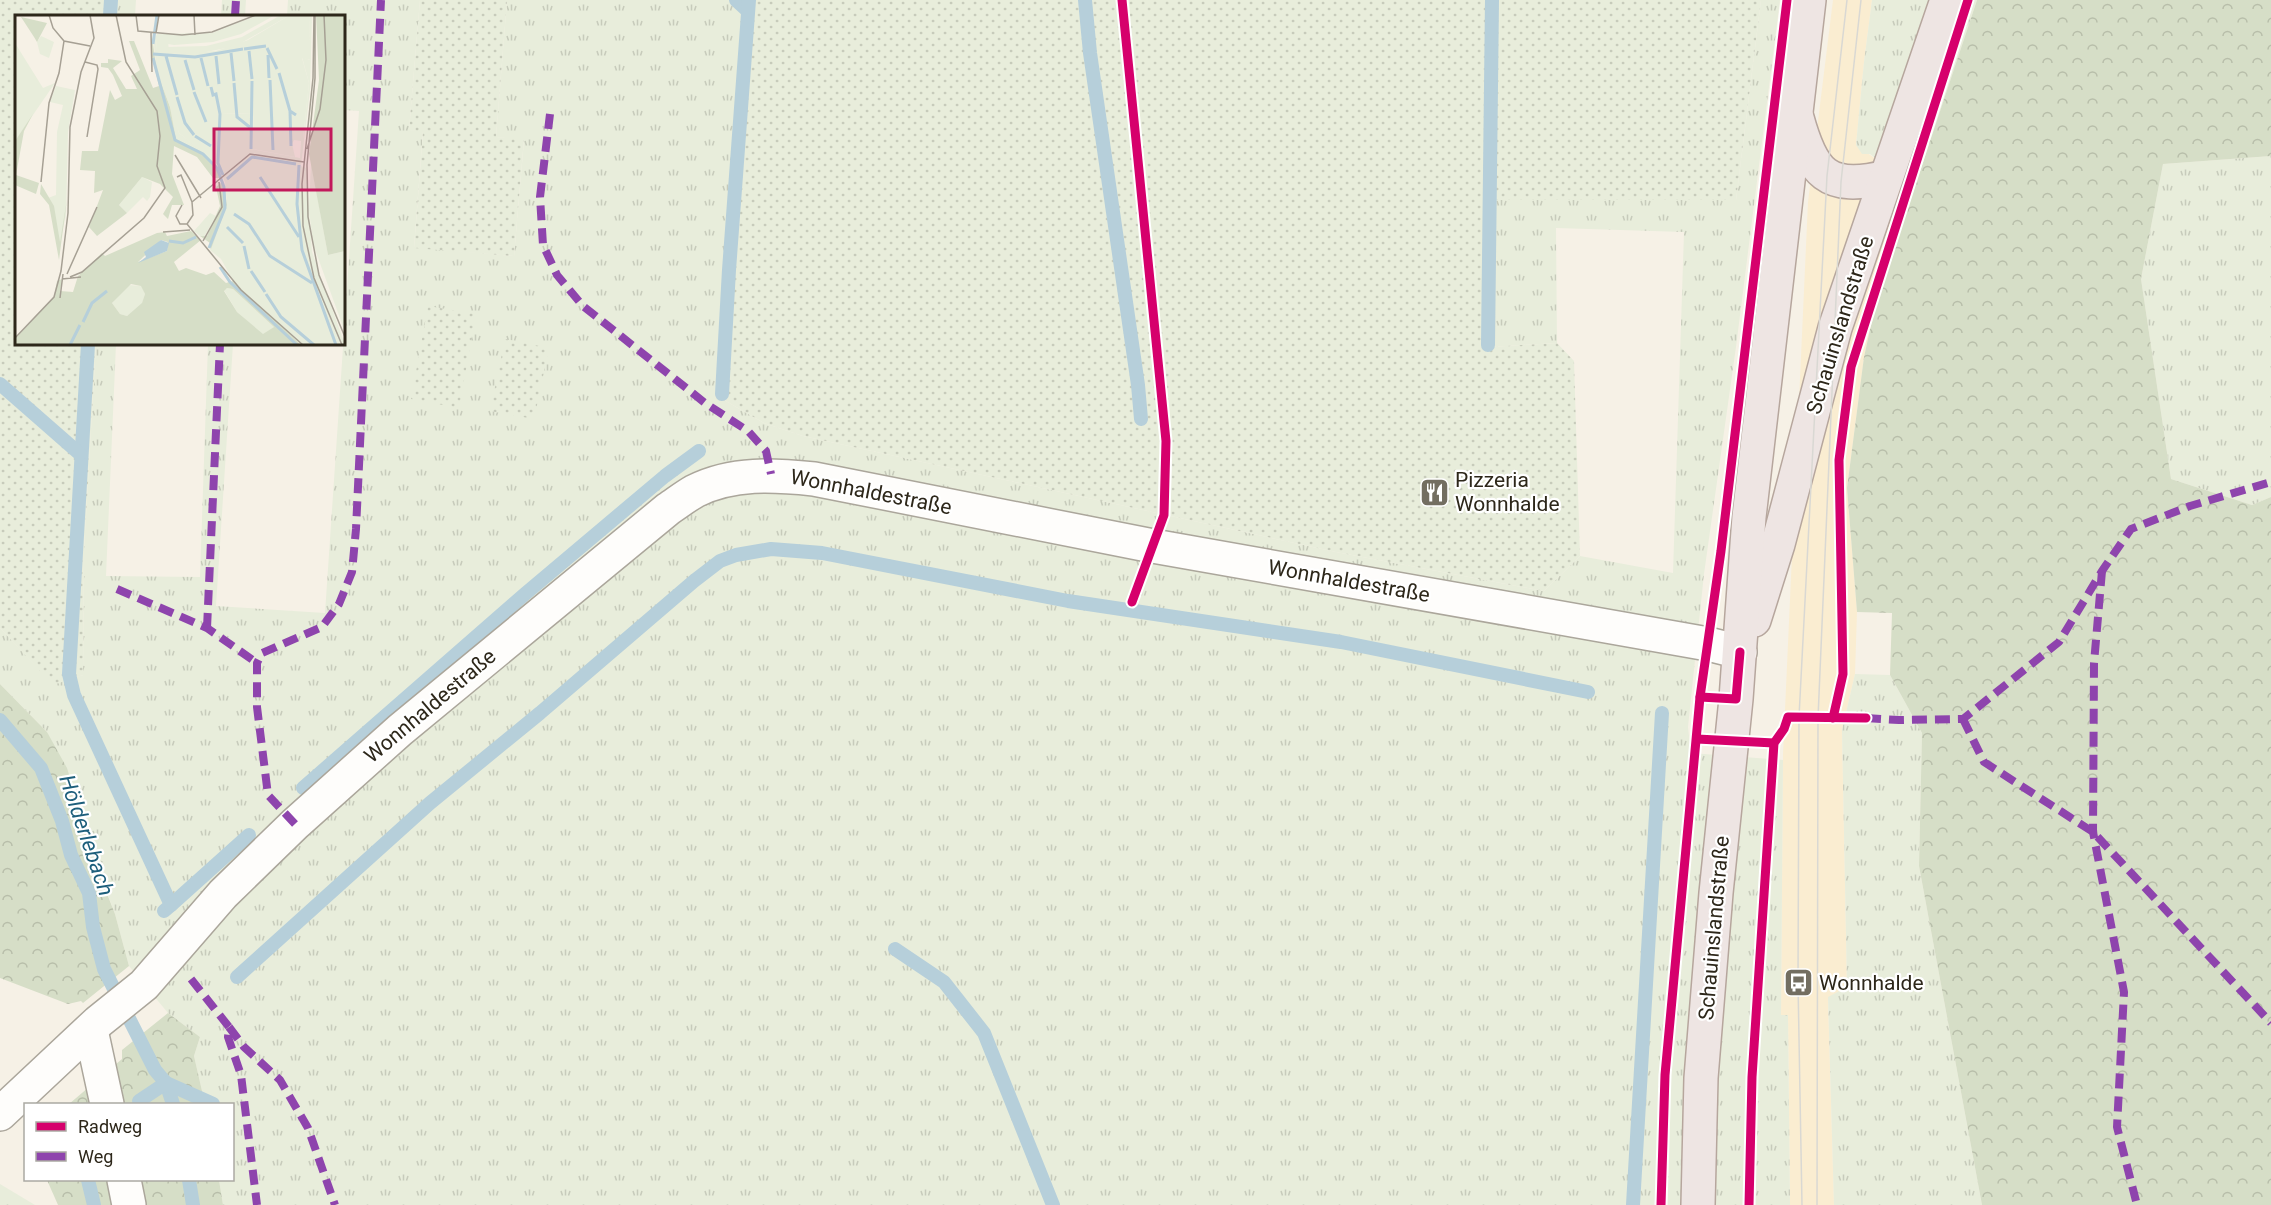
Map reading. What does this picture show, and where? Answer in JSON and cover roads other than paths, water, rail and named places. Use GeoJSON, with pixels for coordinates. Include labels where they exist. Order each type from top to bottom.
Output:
{"type":"FeatureCollection","features":[{"type":"Feature","properties":{"kind":"main road","name":"Schauinslandstraße"},"geometry":{"type":"LineString","coordinates":[[1698,1205],[1701,1078],[1716,893],[1740,652],[1749,517],[1809,0]]}},
{"type":"Feature","properties":{"kind":"main road","name":"Schauinslandstraße"},"geometry":{"type":"LineString","coordinates":[[1740,652],[1759,609],[1835,328],[1947,0]]}},
{"type":"Feature","properties":{"kind":"main road"},"geometry":{"type":"LineString","coordinates":[[1795,111],[1805,148],[1816,165],[1827,176],[1841,182],[1864,182],[1886,177]]}},
{"type":"Feature","properties":{"kind":"street","name":"Wonnhaldestraße"},"geometry":{"type":"LineString","coordinates":[[0,1114],[94,1026],[144,985],[223,894],[295,824],[400,730],[668,509],[695,491],[728,479],[771,474],[814,479],[1153,546],[1708,644],[1740,652]]}},
{"type":"Feature","properties":{"kind":"street"},"geometry":{"type":"LineString","coordinates":[[94,1026],[107,1103]]}},
{"type":"Feature","properties":{"kind":"street"},"geometry":{"type":"LineString","coordinates":[[124,1181],[129,1205]]}},
{"type":"Feature","properties":{"kind":"waterway"},"geometry":{"type":"LineString","coordinates":[[110,15],[111,0]]}},
{"type":"Feature","properties":{"kind":"waterway"},"geometry":{"type":"LineString","coordinates":[[736,0],[748,11]]}},
{"type":"Feature","properties":{"kind":"waterway"},"geometry":{"type":"LineString","coordinates":[[722,394],[749,0]]}},
{"type":"Feature","properties":{"kind":"waterway"},"geometry":{"type":"LineString","coordinates":[[1085,0],[1090,53],[1141,419]]}},
{"type":"Feature","properties":{"kind":"waterway"},"geometry":{"type":"LineString","coordinates":[[1488,345],[1492,0]]}},
{"type":"Feature","properties":{"kind":"waterway"},"geometry":{"type":"LineString","coordinates":[[88,345],[69,674],[74,695],[171,905],[164,911]]}},
{"type":"Feature","properties":{"kind":"waterway"},"geometry":{"type":"LineString","coordinates":[[0,384],[80,454]]}},
{"type":"Feature","properties":{"kind":"waterway"},"geometry":{"type":"LineString","coordinates":[[303,788],[525,594],[665,476],[699,451]]}},
{"type":"Feature","properties":{"kind":"waterway"},"geometry":{"type":"LineString","coordinates":[[237,977],[430,803],[540,713],[694,581],[720,561],[736,555],[771,549],[822,553],[1068,601],[1341,642],[1588,692]]}},
{"type":"Feature","properties":{"kind":"waterway"},"geometry":{"type":"LineString","coordinates":[[1633,1205],[1662,713]]}},
{"type":"Feature","properties":{"kind":"waterway","name":"Hölderlebach"},"geometry":{"type":"LineString","coordinates":[[0,720],[41,768],[62,821],[71,855],[89,893],[93,927],[104,969],[155,1070],[166,1083],[173,1103]]}},
{"type":"Feature","properties":{"kind":"waterway"},"geometry":{"type":"LineString","coordinates":[[171,905],[249,835]]}},
{"type":"Feature","properties":{"kind":"waterway"},"geometry":{"type":"LineString","coordinates":[[895,949],[944,982],[984,1033],[1053,1205]]}},
{"type":"Feature","properties":{"kind":"waterway"},"geometry":{"type":"LineString","coordinates":[[139,1101],[166,1083],[211,1103]]}},
{"type":"Feature","properties":{"kind":"waterway"},"geometry":{"type":"LineString","coordinates":[[88,1181],[94,1205]]}},
{"type":"Feature","properties":{"kind":"waterway","name":"Hölderlebach"},"geometry":{"type":"LineString","coordinates":[[189,1181],[193,1205]]}},
{"type":"Feature","properties":{"kind":"tram line"},"geometry":{"type":"LineString","coordinates":[[1802,1205],[1798,983],[1799,717],[1827,176],[1847,0]]}},
{"type":"Feature","properties":{"kind":"tram line"},"geometry":{"type":"LineString","coordinates":[[1817,1205],[1818,718],[1841,182],[1861,0]]}},
{"type":"Feature","properties":{"kind":"place","name":"Pizzeria Wonnhalde"},"geometry":{"type":"Point","coordinates":[1434,492]}},
{"type":"Feature","properties":{"kind":"place","name":"Wonnhalde"},"geometry":{"type":"Point","coordinates":[1798,983]}}]}
